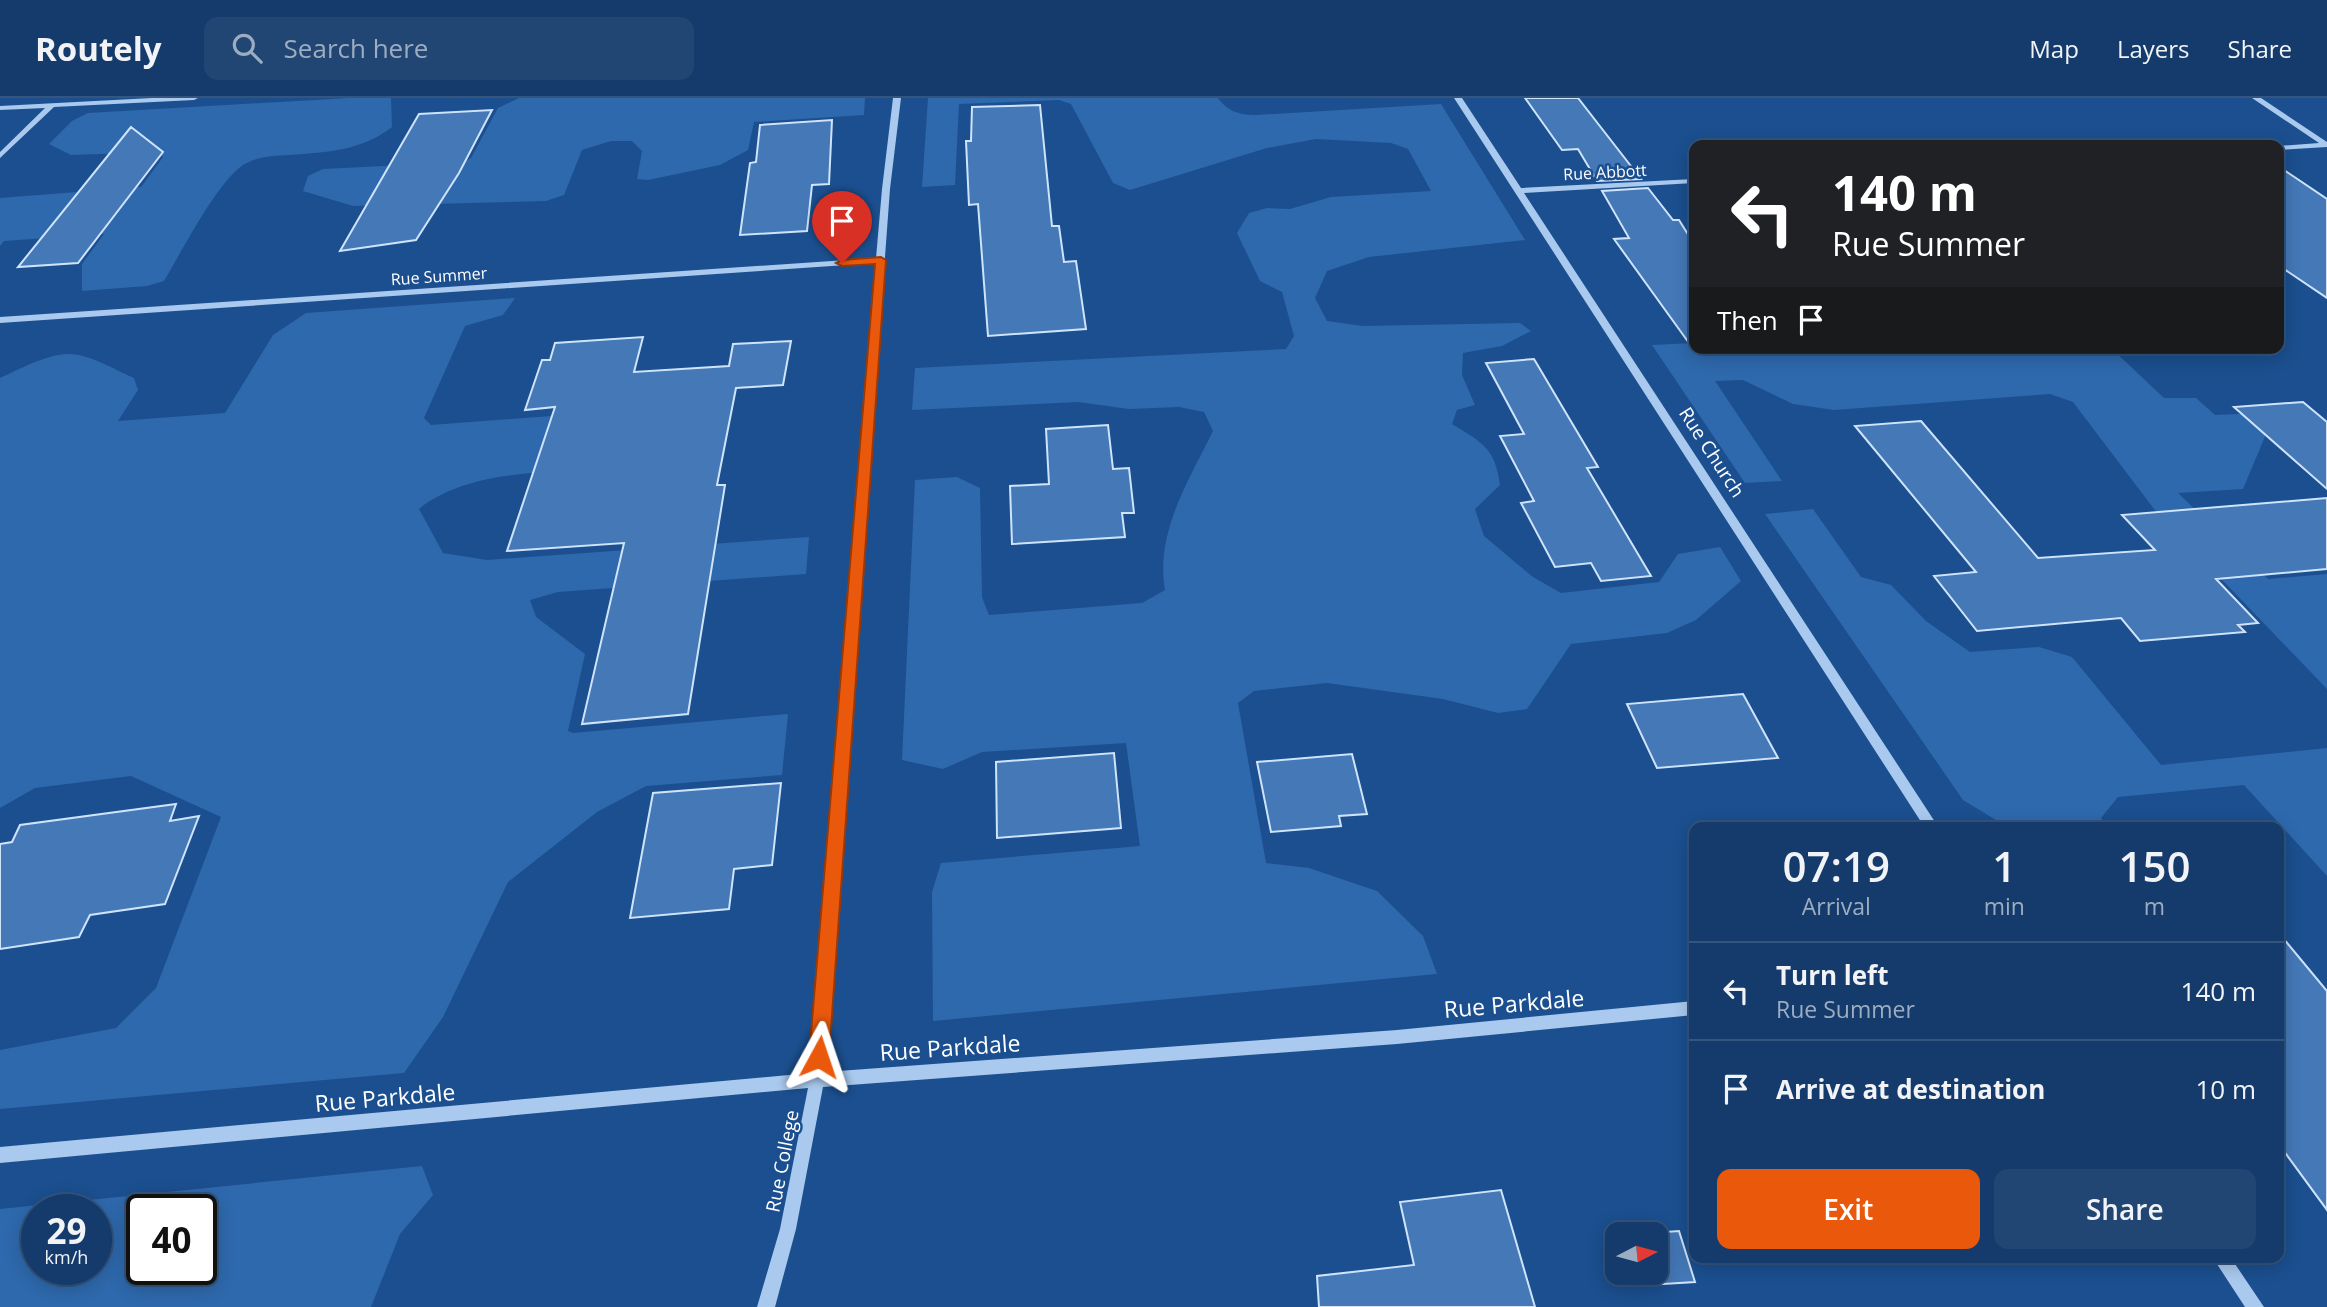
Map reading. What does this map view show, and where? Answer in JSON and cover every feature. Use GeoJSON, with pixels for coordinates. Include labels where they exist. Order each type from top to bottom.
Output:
{"type":"FeatureCollection","features":[{"type":"Feature","properties":{"kind":"street"},"geometry":{"type":"LineString","coordinates":[[0,156],[58,98]]}},
{"type":"Feature","properties":{"kind":"street"},"geometry":{"type":"LineString","coordinates":[[0,108],[194,98]]}},
{"type":"Feature","properties":{"kind":"street","name":"Rue College"},"geometry":{"type":"LineString","coordinates":[[766,1307],[791,1218],[817,1080],[881,260],[897,98]]}},
{"type":"Feature","properties":{"kind":"street","name":"Rue Church"},"geometry":{"type":"LineString","coordinates":[[1458,98],[1928,822]]}},
{"type":"Feature","properties":{"kind":"street"},"geometry":{"type":"LineString","coordinates":[[2256,98],[2327,145]]}},
{"type":"Feature","properties":{"kind":"street"},"geometry":{"type":"LineString","coordinates":[[2284,148],[2327,145]]}},
{"type":"Feature","properties":{"kind":"street","name":"Rue Abbott"},"geometry":{"type":"LineString","coordinates":[[1518,191],[1689,181]]}},
{"type":"Feature","properties":{"kind":"street","name":"Rue Summer"},"geometry":{"type":"LineString","coordinates":[[0,320],[881,260]]}},
{"type":"Feature","properties":{"kind":"street","name":"Rue Parkdale"},"geometry":{"type":"LineString","coordinates":[[0,1155],[817,1080],[1397,1037],[1689,1009]]}},
{"type":"Feature","properties":{"kind":"street"},"geometry":{"type":"LineString","coordinates":[[2224,1263],[2255,1307]]}},
{"type":"Feature","properties":{"kind":"shaded area"},"geometry":{"type":"Polygon","coordinates":[[[391,98],[392,127],[356,146],[318,153],[266,157],[243,165],[211,202],[164,281],[147,286],[82,291],[82,264],[104,234],[4,241],[0,246],[0,198],[141,187],[163,157],[157,152],[71,155],[49,144],[72,121],[88,113],[391,98]]]}},
{"type":"Feature","properties":{"kind":"shaded area"},"geometry":{"type":"Polygon","coordinates":[[[519,98],[865,98],[864,115],[754,122],[748,150],[720,165],[648,180],[637,179],[642,151],[632,141],[611,141],[582,150],[564,195],[546,201],[353,206],[303,191],[308,176],[323,169],[463,162],[471,158],[498,108],[519,98]]]}},
{"type":"Feature","properties":{"kind":"shaded area"},"geometry":{"type":"Polygon","coordinates":[[[928,98],[1218,98],[1235,112],[1257,115],[1441,104],[1525,240],[1369,257],[1327,271],[1315,298],[1327,321],[1363,326],[1520,323],[1531,331],[1502,346],[1463,353],[1462,375],[1475,405],[1457,410],[1452,424],[1486,448],[1498,473],[1500,485],[1475,509],[1484,536],[1533,577],[1561,593],[1659,582],[1678,554],[1720,547],[1741,581],[1696,620],[1667,633],[1571,644],[1527,709],[1498,713],[1443,699],[1327,683],[1254,691],[1238,703],[1266,863],[1309,868],[1377,891],[1423,936],[1437,974],[933,1021],[932,892],[941,863],[1140,846],[1126,743],[982,752],[943,769],[902,760],[915,480],[957,477],[980,488],[982,597],[989,615],[1142,603],[1165,590],[1163,569],[1169,528],[1184,489],[1213,431],[1204,412],[1179,407],[1129,409],[1078,402],[912,410],[915,368],[1286,349],[1294,336],[1282,292],[1260,281],[1237,233],[1249,213],[1267,208],[1290,209],[1331,197],[1431,191],[1408,149],[1391,143],[1316,139],[1267,148],[1130,190],[1113,183],[1071,104],[1059,100],[959,104],[955,185],[922,187],[928,98]]]}},
{"type":"Feature","properties":{"kind":"shaded area"},"geometry":{"type":"Polygon","coordinates":[[[515,298],[503,315],[465,326],[424,418],[431,425],[644,409],[628,468],[519,474],[464,485],[440,495],[419,509],[443,553],[487,560],[809,537],[806,574],[558,592],[530,600],[536,617],[585,654],[568,731],[573,733],[788,714],[782,775],[646,786],[597,812],[508,882],[443,1017],[404,1073],[0,1109],[0,1050],[116,1028],[156,988],[221,817],[131,776],[35,788],[0,808],[0,378],[50,357],[75,354],[134,378],[138,390],[118,421],[225,413],[273,335],[306,313],[515,298]]]}},
{"type":"Feature","properties":{"kind":"shaded area"},"geometry":{"type":"Polygon","coordinates":[[[1689,343],[1689,354],[2117,354],[2164,398],[2196,398],[2215,415],[2260,413],[2269,427],[2243,489],[2178,493],[2268,579],[2327,574],[2327,689],[2154,509],[2073,402],[2050,394],[1834,410],[1793,404],[1743,380],[1715,381],[1782,481],[1745,483],[1652,345],[1689,343]]]}},
{"type":"Feature","properties":{"kind":"shaded area"},"geometry":{"type":"Polygon","coordinates":[[[1813,509],[1861,577],[1891,585],[1926,621],[1970,652],[2039,647],[2072,657],[2161,765],[2327,748],[2327,876],[2284,829],[2284,822],[2278,822],[2244,785],[2118,797],[2101,818],[2104,822],[1999,822],[1963,800],[1765,514],[1813,509]]]}},
{"type":"Feature","properties":{"kind":"shaded area"},"geometry":{"type":"Polygon","coordinates":[[[422,1166],[433,1195],[400,1234],[371,1307],[0,1307],[0,1209],[21,1207],[21,1285],[112,1285],[112,1198],[126,1196],[126,1285],[217,1285],[217,1194],[147,1194],[422,1166]]]}},
{"type":"Feature","properties":{"kind":"building"},"geometry":{"type":"Polygon","coordinates":[[[1525,98],[1578,98],[1641,179],[1597,181],[1578,149],[1562,150],[1525,98]]]}},
{"type":"Feature","properties":{"kind":"building"},"geometry":{"type":"Polygon","coordinates":[[[1040,105],[1052,226],[1059,226],[1064,262],[1076,261],[1086,329],[988,336],[978,204],[969,205],[966,141],[971,141],[972,107],[1040,105]]]}},
{"type":"Feature","properties":{"kind":"building"},"geometry":{"type":"Polygon","coordinates":[[[492,110],[459,173],[416,240],[340,251],[419,114],[492,110]]]}},
{"type":"Feature","properties":{"kind":"building"},"geometry":{"type":"Polygon","coordinates":[[[832,120],[829,184],[812,185],[807,231],[740,235],[750,163],[756,162],[760,125],[832,120]]]}},
{"type":"Feature","properties":{"kind":"building"},"geometry":{"type":"Polygon","coordinates":[[[131,127],[163,152],[78,263],[18,267],[131,127]]]}},
{"type":"Feature","properties":{"kind":"building"},"geometry":{"type":"Polygon","coordinates":[[[2284,170],[2327,199],[2327,298],[2284,269],[2284,170]]]}},
{"type":"Feature","properties":{"kind":"building"},"geometry":{"type":"Polygon","coordinates":[[[1648,188],[1673,220],[1679,220],[1689,236],[1689,343],[1614,239],[1629,238],[1602,191],[1648,188]]]}},
{"type":"Feature","properties":{"kind":"building"},"geometry":{"type":"Polygon","coordinates":[[[643,337],[634,372],[729,366],[733,344],[791,341],[783,385],[736,388],[717,485],[725,485],[688,714],[582,724],[624,543],[507,551],[555,407],[525,410],[542,360],[550,360],[555,343],[643,337]]]}},
{"type":"Feature","properties":{"kind":"building"},"geometry":{"type":"Polygon","coordinates":[[[1534,359],[1598,467],[1587,468],[1651,576],[1601,581],[1591,563],[1555,567],[1521,503],[1534,501],[1500,436],[1524,434],[1486,363],[1534,359]]]}},
{"type":"Feature","properties":{"kind":"building"},"geometry":{"type":"Polygon","coordinates":[[[2303,402],[2327,422],[2327,489],[2234,407],[2303,402]]]}},
{"type":"Feature","properties":{"kind":"building"},"geometry":{"type":"Polygon","coordinates":[[[1921,421],[2038,558],[2155,550],[2122,515],[2327,498],[2327,569],[2216,579],[2258,623],[2238,625],[2245,632],[2140,641],[2121,618],[1977,631],[1934,576],[1976,572],[1855,426],[1921,421]]]}},
{"type":"Feature","properties":{"kind":"building"},"geometry":{"type":"Polygon","coordinates":[[[1108,425],[1113,469],[1129,468],[1134,513],[1122,513],[1125,537],[1012,544],[1010,486],[1049,484],[1046,429],[1108,425]]]}},
{"type":"Feature","properties":{"kind":"building"},"geometry":{"type":"Polygon","coordinates":[[[1743,694],[1778,758],[1657,768],[1627,704],[1743,694]]]}},
{"type":"Feature","properties":{"kind":"building"},"geometry":{"type":"Polygon","coordinates":[[[1114,753],[1121,828],[997,838],[996,762],[1114,753]]]}},
{"type":"Feature","properties":{"kind":"building"},"geometry":{"type":"Polygon","coordinates":[[[1352,754],[1367,814],[1339,816],[1341,826],[1271,832],[1257,762],[1352,754]]]}},
{"type":"Feature","properties":{"kind":"building"},"geometry":{"type":"Polygon","coordinates":[[[781,783],[772,865],[734,869],[729,909],[630,918],[653,793],[781,783]]]}},
{"type":"Feature","properties":{"kind":"building"},"geometry":{"type":"Polygon","coordinates":[[[176,804],[170,821],[199,816],[165,904],[90,915],[79,937],[0,949],[0,844],[12,842],[20,825],[176,804]]]}},
{"type":"Feature","properties":{"kind":"building"},"geometry":{"type":"Polygon","coordinates":[[[2284,939],[2327,991],[2327,1210],[2284,1151],[2284,939]]]}},
{"type":"Feature","properties":{"kind":"building"},"geometry":{"type":"Polygon","coordinates":[[[1501,1190],[1535,1307],[1319,1307],[1317,1276],[1414,1265],[1400,1202],[1501,1190]]]}},
{"type":"Feature","properties":{"kind":"building"},"geometry":{"type":"Polygon","coordinates":[[[1679,1231],[1695,1282],[1668,1284],[1668,1232],[1679,1231]]]}},
{"type":"Feature","properties":{"kind":"route"},"geometry":{"type":"LineString","coordinates":[[819,1057],[881,260],[842,263]]}}]}
